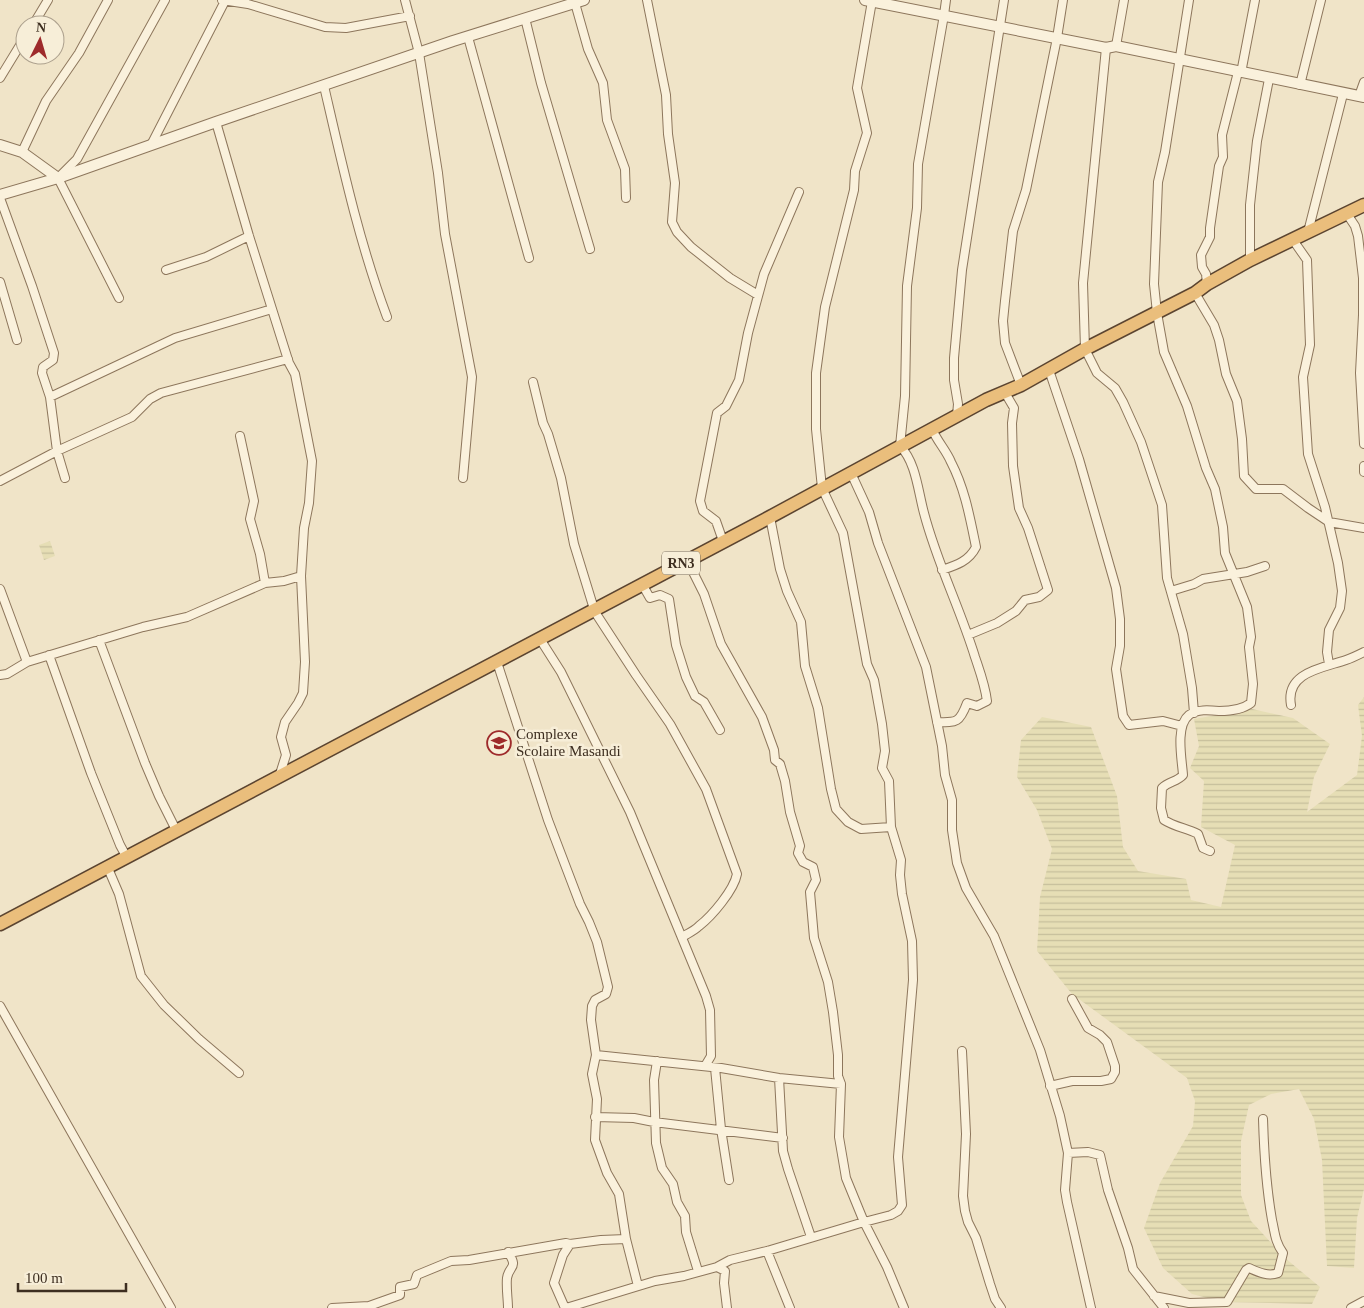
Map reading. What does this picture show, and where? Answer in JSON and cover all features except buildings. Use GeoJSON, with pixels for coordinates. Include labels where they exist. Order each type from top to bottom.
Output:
{"type":"FeatureCollection","features":[{"type":"Feature","properties":{"kind":"highway","name":"RN3"},"geometry":{"type":"LineString","coordinates":[[0,924],[280,774],[770,517],[851,473],[904,439],[932,429],[961,410],[1021,385],[1085,349],[1195,293],[1207,284],[1250,260],[1364,205]]}},
{"type":"Feature","properties":{"kind":"street"},"geometry":{"type":"LineString","coordinates":[[39,15],[48,0]]}},
{"type":"Feature","properties":{"kind":"street"},"geometry":{"type":"LineString","coordinates":[[22,152],[46,101],[79,53],[108,0]]}},
{"type":"Feature","properties":{"kind":"street"},"geometry":{"type":"LineString","coordinates":[[58,178],[77,159],[165,0]]}},
{"type":"Feature","properties":{"kind":"street"},"geometry":{"type":"LineString","coordinates":[[151,146],[223,0],[248,4],[325,27],[346,28],[410,16]]}},
{"type":"Feature","properties":{"kind":"street"},"geometry":{"type":"LineString","coordinates":[[248,4],[259,0]]}},
{"type":"Feature","properties":{"kind":"street"},"geometry":{"type":"LineString","coordinates":[[405,0],[419,53],[438,174],[445,234],[472,377],[463,478]]}},
{"type":"Feature","properties":{"kind":"street"},"geometry":{"type":"LineString","coordinates":[[647,0],[666,95],[668,134],[675,183],[672,222],[677,232],[691,247],[730,278],[758,295]]}},
{"type":"Feature","properties":{"kind":"street"},"geometry":{"type":"LineString","coordinates":[[937,722],[958,720],[962,717],[967,703],[977,706],[986,701],[985,683],[930,536],[904,439],[908,286],[917,208],[918,164],[946,0]]}},
{"type":"Feature","properties":{"kind":"street"},"geometry":{"type":"LineString","coordinates":[[961,410],[954,380],[954,358],[962,270],[1004,0]]}},
{"type":"Feature","properties":{"kind":"street"},"geometry":{"type":"LineString","coordinates":[[1021,385],[1005,343],[1002,321],[1004,301],[1013,231],[1026,190],[1063,0]]}},
{"type":"Feature","properties":{"kind":"street"},"geometry":{"type":"LineString","coordinates":[[1124,0],[1111,47],[1083,284],[1085,349],[1097,373],[1115,388],[1123,402],[1141,442],[1162,505],[1167,578],[1183,634],[1194,712]]}},
{"type":"Feature","properties":{"kind":"street"},"geometry":{"type":"LineString","coordinates":[[1189,0],[1178,59],[1165,152],[1158,182],[1154,284],[1164,352],[1186,406],[1206,468],[1215,489],[1223,527],[1225,553],[1247,607],[1251,637],[1249,647],[1253,684],[1252,703],[1244,709],[1205,710],[1194,712],[1188,716],[1182,726],[1180,744],[1183,775],[1179,780],[1168,783],[1162,788],[1161,808],[1164,820],[1175,827],[1188,829],[1198,834],[1203,848],[1210,851]]}},
{"type":"Feature","properties":{"kind":"street"},"geometry":{"type":"LineString","coordinates":[[1207,284],[1201,255],[1210,237],[1219,166],[1223,157],[1222,135],[1240,73],[1255,0]]}},
{"type":"Feature","properties":{"kind":"street"},"geometry":{"type":"LineString","coordinates":[[1300,85],[1321,0]]}},
{"type":"Feature","properties":{"kind":"street"},"geometry":{"type":"LineString","coordinates":[[65,478],[57,451],[50,397],[42,370],[53,360],[54,353],[0,197],[419,53],[580,1],[588,49],[603,83],[606,120],[624,169],[626,198]]}},
{"type":"Feature","properties":{"kind":"street"},"geometry":{"type":"LineString","coordinates":[[570,1244],[563,1255],[554,1282],[566,1308],[638,1286],[717,1267],[730,1260],[894,1214],[902,1205],[898,1157],[913,980],[912,941],[900,875],[901,860],[892,827],[889,781],[882,768],[885,751],[874,680],[867,664],[843,533],[822,488],[816,429],[816,373],[825,307],[854,190],[855,172],[867,133],[857,88],[868,1],[1057,38],[1178,59],[1343,94],[1362,97],[1364,82]]}},
{"type":"Feature","properties":{"kind":"street"},"geometry":{"type":"LineString","coordinates":[[525,18],[551,118],[590,248]]}},
{"type":"Feature","properties":{"kind":"street"},"geometry":{"type":"LineString","coordinates":[[468,37],[529,258]]}},
{"type":"Feature","properties":{"kind":"street"},"geometry":{"type":"LineString","coordinates":[[0,78],[15,53]]}},
{"type":"Feature","properties":{"kind":"street"},"geometry":{"type":"LineString","coordinates":[[1250,260],[1250,205],[1257,141],[1269,79]]}},
{"type":"Feature","properties":{"kind":"street"},"geometry":{"type":"LineString","coordinates":[[324,86],[354,215],[386,317]]}},
{"type":"Feature","properties":{"kind":"street"},"geometry":{"type":"LineString","coordinates":[[1308,232],[1343,94]]}},
{"type":"Feature","properties":{"kind":"street"},"geometry":{"type":"LineString","coordinates":[[216,122],[249,236],[288,359],[295,374],[312,461],[309,503],[304,528],[301,576],[305,662],[303,693],[285,722],[281,737],[286,755],[280,774]]}},
{"type":"Feature","properties":{"kind":"street"},"geometry":{"type":"LineString","coordinates":[[0,146],[22,152],[58,178],[119,298]]}},
{"type":"Feature","properties":{"kind":"street"},"geometry":{"type":"LineString","coordinates":[[723,541],[716,522],[703,510],[700,502],[709,446],[717,413],[726,406],[739,380],[748,333],[764,274],[799,192]]}},
{"type":"Feature","properties":{"kind":"street"},"geometry":{"type":"LineString","coordinates":[[1347,214],[1355,226],[1358,236],[1363,278],[1360,373],[1364,444]]}},
{"type":"Feature","properties":{"kind":"street"},"geometry":{"type":"LineString","coordinates":[[166,270],[206,257],[249,236]]}},
{"type":"Feature","properties":{"kind":"street"},"geometry":{"type":"LineString","coordinates":[[1293,240],[1307,260],[1310,345],[1304,377],[1308,454],[1329,522],[1342,591],[1340,608],[1329,630],[1329,664]]}},
{"type":"Feature","properties":{"kind":"street"},"geometry":{"type":"LineString","coordinates":[[0,282],[18,340]]}},
{"type":"Feature","properties":{"kind":"street"},"geometry":{"type":"LineString","coordinates":[[1195,293],[1214,325],[1226,374],[1237,401],[1244,476],[1256,489],[1283,489],[1329,522],[1364,528]]}},
{"type":"Feature","properties":{"kind":"street"},"geometry":{"type":"LineString","coordinates":[[50,397],[176,338],[272,309]]}},
{"type":"Feature","properties":{"kind":"street"},"geometry":{"type":"LineString","coordinates":[[0,481],[57,451],[132,417],[150,399],[161,393],[288,359]]}},
{"type":"Feature","properties":{"kind":"street"},"geometry":{"type":"LineString","coordinates":[[1049,370],[1079,460],[1116,588],[1120,646],[1116,669],[1123,716],[1129,724],[1162,721],[1182,726]]}},
{"type":"Feature","properties":{"kind":"street"},"geometry":{"type":"LineString","coordinates":[[533,382],[543,423],[561,478],[574,544],[594,609],[670,724],[702,781],[737,874],[729,891],[711,914],[700,926],[682,937]]}},
{"type":"Feature","properties":{"kind":"street"},"geometry":{"type":"LineString","coordinates":[[968,635],[997,623],[1016,611],[1025,600],[1039,597],[1048,590],[1028,528],[1019,508],[1013,466],[1012,423],[1014,408],[1004,391]]}},
{"type":"Feature","properties":{"kind":"street"},"geometry":{"type":"LineString","coordinates":[[932,429],[936,439],[945,449],[964,490],[976,547],[971,557],[960,564],[942,570]]}},
{"type":"Feature","properties":{"kind":"street"},"geometry":{"type":"LineString","coordinates":[[240,436],[254,502],[250,519],[260,554],[265,583]]}},
{"type":"Feature","properties":{"kind":"street"},"geometry":{"type":"LineString","coordinates":[[1364,466],[1364,472]]}},
{"type":"Feature","properties":{"kind":"street"},"geometry":{"type":"LineString","coordinates":[[851,473],[869,512],[878,542],[926,667],[945,775],[952,800],[952,830],[957,863],[966,888],[994,936],[1040,1050],[1068,1153],[1065,1190],[1091,1308]]}},
{"type":"Feature","properties":{"kind":"street"},"geometry":{"type":"LineString","coordinates":[[770,517],[780,569],[787,591],[801,622],[806,666],[818,708],[836,809],[848,822],[861,829],[892,827]]}},
{"type":"Feature","properties":{"kind":"street"},"geometry":{"type":"LineString","coordinates":[[693,557],[692,570],[704,594],[721,644],[762,717],[774,750],[775,760],[780,764],[785,780],[790,812],[800,846],[798,853],[803,862],[812,867],[816,880],[810,892],[814,938],[828,982],[838,1055],[838,1076],[841,1084],[840,1148],[846,1178],[904,1308]]}},
{"type":"Feature","properties":{"kind":"street"},"geometry":{"type":"LineString","coordinates":[[678,565],[692,570]]}},
{"type":"Feature","properties":{"kind":"street"},"geometry":{"type":"LineString","coordinates":[[1170,591],[1194,584],[1203,579],[1247,572],[1266,566]]}},
{"type":"Feature","properties":{"kind":"street"},"geometry":{"type":"LineString","coordinates":[[0,675],[7,674],[27,662],[49,655],[143,627],[187,617],[230,600],[265,583],[284,581],[301,576]]}},
{"type":"Feature","properties":{"kind":"street"},"geometry":{"type":"LineString","coordinates":[[642,584],[650,598],[660,595],[668,599],[676,645],[686,677],[695,696],[704,702],[720,730]]}},
{"type":"Feature","properties":{"kind":"street"},"geometry":{"type":"LineString","coordinates":[[0,589],[27,662]]}},
{"type":"Feature","properties":{"kind":"street"},"geometry":{"type":"LineString","coordinates":[[540,639],[561,672],[630,812],[706,996],[710,1010],[712,1056],[705,1066]]}},
{"type":"Feature","properties":{"kind":"street"},"geometry":{"type":"LineString","coordinates":[[99,640],[158,796],[176,830]]}},
{"type":"Feature","properties":{"kind":"street"},"geometry":{"type":"LineString","coordinates":[[1292,704],[1291,688],[1312,670],[1348,660],[1364,652]]}},
{"type":"Feature","properties":{"kind":"street"},"geometry":{"type":"LineString","coordinates":[[49,655],[91,773],[126,856]]}},
{"type":"Feature","properties":{"kind":"street"},"geometry":{"type":"LineString","coordinates":[[496,662],[551,828],[597,942],[608,987],[606,994],[595,1000],[592,1006],[591,1020],[596,1055],[592,1074],[597,1100],[595,1140],[599,1155],[619,1194],[626,1240],[638,1286]]}},
{"type":"Feature","properties":{"kind":"street"},"geometry":{"type":"LineString","coordinates":[[107,866],[119,894],[141,976],[164,1005],[239,1073]]}},
{"type":"Feature","properties":{"kind":"street"},"geometry":{"type":"LineString","coordinates":[[1050,1086],[1072,1081],[1111,1079],[1115,1072],[1115,1066],[1107,1042],[1100,1034],[1088,1028],[1072,999]]}},
{"type":"Feature","properties":{"kind":"street"},"geometry":{"type":"LineString","coordinates":[[0,1006],[171,1308]]}},
{"type":"Feature","properties":{"kind":"street"},"geometry":{"type":"LineString","coordinates":[[962,1051],[966,1134],[963,1196],[965,1211],[976,1238],[992,1292],[1001,1308]]}},
{"type":"Feature","properties":{"kind":"street"},"geometry":{"type":"LineString","coordinates":[[596,1055],[705,1066],[779,1078],[841,1084]]}},
{"type":"Feature","properties":{"kind":"street"},"geometry":{"type":"LineString","coordinates":[[657,1061],[654,1080],[656,1143],[662,1168],[672,1184],[677,1202],[685,1216],[686,1232],[698,1271]]}},
{"type":"Feature","properties":{"kind":"street"},"geometry":{"type":"LineString","coordinates":[[715,1068],[721,1129],[729,1180]]}},
{"type":"Feature","properties":{"kind":"street"},"geometry":{"type":"LineString","coordinates":[[779,1078],[784,1151],[788,1169],[811,1238]]}},
{"type":"Feature","properties":{"kind":"street"},"geometry":{"type":"LineString","coordinates":[[595,1117],[634,1118],[783,1138]]}},
{"type":"Feature","properties":{"kind":"street"},"geometry":{"type":"LineString","coordinates":[[1154,1296],[1189,1303],[1227,1302],[1249,1268],[1267,1275],[1278,1273],[1283,1253],[1277,1245],[1268,1199],[1263,1119]]}},
{"type":"Feature","properties":{"kind":"street"},"geometry":{"type":"LineString","coordinates":[[1068,1153],[1088,1152],[1100,1155],[1108,1190],[1128,1248],[1133,1269],[1164,1308]]}},
{"type":"Feature","properties":{"kind":"street"},"geometry":{"type":"LineString","coordinates":[[332,1308],[369,1306],[400,1295],[400,1287],[414,1284],[417,1275],[450,1261],[469,1260],[566,1243],[626,1240]]}},
{"type":"Feature","properties":{"kind":"street"},"geometry":{"type":"LineString","coordinates":[[767,1251],[790,1308]]}},
{"type":"Feature","properties":{"kind":"street"},"geometry":{"type":"LineString","coordinates":[[508,1252],[513,1260],[513,1268],[507,1276],[508,1308]]}},
{"type":"Feature","properties":{"kind":"street"},"geometry":{"type":"LineString","coordinates":[[717,1267],[725,1271],[724,1283],[727,1308]]}},
{"type":"Feature","properties":{"kind":"street"},"geometry":{"type":"LineString","coordinates":[[1351,1308],[1364,1301]]}},
{"type":"Feature","properties":{"kind":"shaded area"},"geometry":{"type":"Polygon","coordinates":[[[50,541],[55,556],[44,560],[39,545],[50,541]]]}},
{"type":"Feature","properties":{"kind":"shaded area"},"geometry":{"type":"Polygon","coordinates":[[[1364,697],[1364,1189],[1357,1218],[1354,1268],[1327,1266],[1322,1160],[1314,1119],[1299,1089],[1271,1094],[1249,1105],[1241,1141],[1241,1195],[1251,1221],[1285,1258],[1320,1287],[1312,1304],[1223,1302],[1192,1294],[1163,1268],[1144,1228],[1160,1183],[1193,1126],[1195,1101],[1187,1078],[1072,994],[1037,951],[1040,897],[1052,849],[1037,810],[1017,777],[1021,740],[1042,717],[1091,727],[1117,796],[1123,847],[1138,871],[1186,879],[1191,900],[1221,907],[1235,845],[1201,827],[1204,781],[1190,768],[1199,746],[1194,719],[1252,709],[1293,718],[1330,744],[1314,777],[1307,812],[1357,775],[1362,736],[1358,705],[1364,697]]]}},
{"type":"Feature","properties":{"kind":"place","name":"Complexe Scolaire Masandi"},"geometry":{"type":"Point","coordinates":[499,743]}}]}
